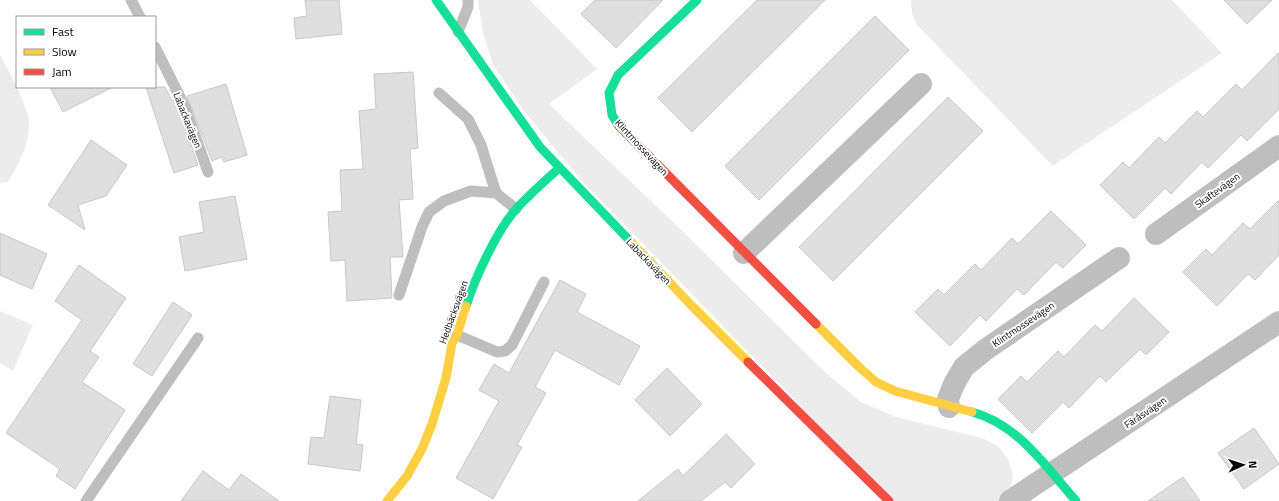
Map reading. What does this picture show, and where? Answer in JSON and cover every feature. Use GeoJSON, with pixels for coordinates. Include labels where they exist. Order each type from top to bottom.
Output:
{"type":"FeatureCollection","features":[{"type":"Feature","properties":{"kind":"street","name":"Labackavägen"},"geometry":{"type":"LineString","coordinates":[[436,0],[457,32],[540,147],[691,305],[889,501]]}},
{"type":"Feature","properties":{"kind":"street","name":"Klintmossevägen"},"geometry":{"type":"LineString","coordinates":[[697,0],[618,75],[609,93],[612,115],[621,128],[744,253],[876,382],[895,391],[948,407],[983,415],[1019,437],[1076,501]]}},
{"type":"Feature","properties":{"kind":"street"},"geometry":{"type":"LineString","coordinates":[[744,253],[921,84]]}},
{"type":"Feature","properties":{"kind":"street","name":"Skaftevägen"},"geometry":{"type":"LineString","coordinates":[[1156,234],[1279,146]]}},
{"type":"Feature","properties":{"kind":"street","name":"Hedbäcksvägen"},"geometry":{"type":"LineString","coordinates":[[388,501],[407,476],[422,449],[432,424],[446,378],[452,343],[457,335],[469,297],[481,269],[499,234],[516,209],[559,168]]}},
{"type":"Feature","properties":{"kind":"street","name":"Klintmossevägen"},"geometry":{"type":"LineString","coordinates":[[948,407],[948,399],[954,384],[964,367],[985,350],[1119,258]]}},
{"type":"Feature","properties":{"kind":"street","name":"Färåsvägen"},"geometry":{"type":"LineString","coordinates":[[1010,501],[1279,322]]}},
{"type":"Feature","properties":{"kind":"lane"},"geometry":{"type":"LineString","coordinates":[[131,0],[139,16]]}},
{"type":"Feature","properties":{"kind":"lane"},"geometry":{"type":"LineString","coordinates":[[457,32],[468,7],[468,0]]}},
{"type":"Feature","properties":{"kind":"lane","name":"Labackavägen"},"geometry":{"type":"LineString","coordinates":[[156,49],[186,107],[208,172]]}},
{"type":"Feature","properties":{"kind":"lane"},"geometry":{"type":"LineString","coordinates":[[439,93],[468,119],[482,145],[496,193]]}},
{"type":"Feature","properties":{"kind":"lane"},"geometry":{"type":"LineString","coordinates":[[399,295],[422,227],[429,212],[444,201],[471,191],[496,193],[516,209]]}},
{"type":"Feature","properties":{"kind":"lane"},"geometry":{"type":"LineString","coordinates":[[457,335],[497,352],[505,351],[512,345],[544,282]]}},
{"type":"Feature","properties":{"kind":"lane"},"geometry":{"type":"LineString","coordinates":[[86,501],[198,338]]}},
{"type":"Feature","properties":{"kind":"shaded area"},"geometry":{"type":"Polygon","coordinates":[[[478,0],[530,0],[597,69],[549,104],[675,224],[826,373],[861,402],[896,417],[982,438],[998,446],[1008,459],[1013,475],[1010,491],[1002,501],[893,501],[582,181],[524,111],[493,65],[483,33],[478,0]]]}},
{"type":"Feature","properties":{"kind":"shaded area"},"geometry":{"type":"Polygon","coordinates":[[[911,0],[1172,0],[1222,53],[1053,166],[917,25],[912,14],[911,0]]]}},
{"type":"Feature","properties":{"kind":"shaded area"},"geometry":{"type":"Polygon","coordinates":[[[0,54],[22,98],[28,115],[29,131],[28,139],[19,161],[8,182],[0,183],[0,54]]]}},
{"type":"Feature","properties":{"kind":"shaded area"},"geometry":{"type":"Polygon","coordinates":[[[0,311],[33,325],[13,371],[0,363],[0,311]]]}},
{"type":"Feature","properties":{"kind":"building"},"geometry":{"type":"Polygon","coordinates":[[[305,0],[339,0],[342,34],[296,39],[294,18],[307,16],[305,0]]]}},
{"type":"Feature","properties":{"kind":"building"},"geometry":{"type":"Polygon","coordinates":[[[595,0],[663,0],[616,48],[581,14],[595,0]]]}},
{"type":"Feature","properties":{"kind":"building"},"geometry":{"type":"Polygon","coordinates":[[[757,0],[825,0],[692,132],[658,98],[757,0]]]}},
{"type":"Feature","properties":{"kind":"building"},"geometry":{"type":"Polygon","coordinates":[[[1224,0],[1272,0],[1247,24],[1224,0]]]}},
{"type":"Feature","properties":{"kind":"building"},"geometry":{"type":"Polygon","coordinates":[[[875,16],[909,50],[759,200],[725,166],[875,16]]]}},
{"type":"Feature","properties":{"kind":"building"},"geometry":{"type":"Polygon","coordinates":[[[1279,52],[1279,109],[1247,141],[1241,135],[1208,168],[1202,162],[1171,194],[1165,188],[1134,219],[1100,185],[1123,162],[1129,168],[1159,137],[1165,143],[1197,111],[1203,117],[1236,84],[1242,90],[1279,52]]]}},
{"type":"Feature","properties":{"kind":"building"},"geometry":{"type":"Polygon","coordinates":[[[413,72],[418,148],[410,149],[413,199],[399,200],[403,257],[390,257],[392,298],[347,301],[345,260],[331,261],[328,212],[342,211],[340,170],[363,169],[359,111],[376,109],[374,74],[413,72]]]}},
{"type":"Feature","properties":{"kind":"building"},"geometry":{"type":"Polygon","coordinates":[[[226,84],[247,155],[224,162],[222,157],[212,161],[187,96],[226,84]]]}},
{"type":"Feature","properties":{"kind":"building"},"geometry":{"type":"Polygon","coordinates":[[[165,87],[172,101],[174,100],[179,110],[198,165],[174,173],[146,88],[165,87]]]}},
{"type":"Feature","properties":{"kind":"building"},"geometry":{"type":"Polygon","coordinates":[[[51,88],[111,88],[63,112],[51,88]]]}},
{"type":"Feature","properties":{"kind":"building"},"geometry":{"type":"Polygon","coordinates":[[[948,97],[983,131],[833,281],[799,247],[948,97]]]}},
{"type":"Feature","properties":{"kind":"building"},"geometry":{"type":"Polygon","coordinates":[[[91,140],[127,165],[106,196],[78,205],[85,230],[48,205],[91,140]]]}},
{"type":"Feature","properties":{"kind":"building"},"geometry":{"type":"Polygon","coordinates":[[[235,196],[247,259],[185,271],[179,237],[204,232],[199,202],[235,196]]]}},
{"type":"Feature","properties":{"kind":"building"},"geometry":{"type":"Polygon","coordinates":[[[1279,200],[1279,255],[1255,280],[1248,274],[1217,306],[1183,272],[1206,249],[1212,255],[1243,223],[1250,229],[1279,200]]]}},
{"type":"Feature","properties":{"kind":"building"},"geometry":{"type":"Polygon","coordinates":[[[1051,211],[1086,245],[1063,268],[1056,262],[1024,295],[1017,289],[986,321],[980,315],[950,346],[915,312],[938,289],[944,295],[975,264],[981,270],[1012,238],[1018,244],[1051,211]]]}},
{"type":"Feature","properties":{"kind":"building"},"geometry":{"type":"Polygon","coordinates":[[[0,233],[47,254],[32,289],[0,275],[0,233]]]}},
{"type":"Feature","properties":{"kind":"building"},"geometry":{"type":"Polygon","coordinates":[[[79,265],[126,298],[90,351],[99,357],[82,382],[125,410],[75,489],[56,476],[60,469],[6,433],[82,320],[55,301],[79,265]]]}},
{"type":"Feature","properties":{"kind":"building"},"geometry":{"type":"Polygon","coordinates":[[[560,280],[586,294],[577,312],[640,346],[619,385],[555,350],[535,387],[546,393],[517,445],[522,447],[493,499],[456,478],[499,401],[479,390],[494,364],[509,373],[560,280]]]}},
{"type":"Feature","properties":{"kind":"building"},"geometry":{"type":"Polygon","coordinates":[[[1134,298],[1169,332],[1146,355],[1140,349],[1106,382],[1100,376],[1069,408],[1063,402],[1032,433],[998,399],[1021,376],[1027,382],[1058,351],[1064,357],[1095,325],[1102,331],[1134,298]]]}},
{"type":"Feature","properties":{"kind":"building"},"geometry":{"type":"Polygon","coordinates":[[[173,302],[192,315],[152,376],[133,364],[173,302]]]}},
{"type":"Feature","properties":{"kind":"building"},"geometry":{"type":"Polygon","coordinates":[[[667,368],[702,404],[670,436],[635,400],[667,368]]]}},
{"type":"Feature","properties":{"kind":"building"},"geometry":{"type":"Polygon","coordinates":[[[330,396],[361,400],[356,444],[363,445],[360,471],[308,464],[311,437],[324,438],[330,396]]]}},
{"type":"Feature","properties":{"kind":"building"},"geometry":{"type":"Polygon","coordinates":[[[1254,428],[1279,464],[1244,489],[1218,453],[1254,428]]]}},
{"type":"Feature","properties":{"kind":"building"},"geometry":{"type":"Polygon","coordinates":[[[726,434],[755,464],[731,488],[725,482],[701,501],[638,501],[678,469],[683,476],[726,434]]]}},
{"type":"Feature","properties":{"kind":"building"},"geometry":{"type":"Polygon","coordinates":[[[203,471],[229,490],[241,474],[279,501],[181,501],[203,471]]]}},
{"type":"Feature","properties":{"kind":"building"},"geometry":{"type":"Polygon","coordinates":[[[1183,477],[1200,501],[1148,501],[1183,477]]]}},
{"type":"Feature","properties":{"kind":"traffic: fast"},"geometry":{"type":"LineString","coordinates":[[436,0],[540,147],[632,243]]}},
{"type":"Feature","properties":{"kind":"traffic: fast"},"geometry":{"type":"LineString","coordinates":[[619,126],[612,115],[609,93],[618,75],[697,0]]}},
{"type":"Feature","properties":{"kind":"traffic: fast"},"geometry":{"type":"LineString","coordinates":[[466,306],[487,255],[509,217],[559,168]]}},
{"type":"Feature","properties":{"kind":"traffic: fast"},"geometry":{"type":"LineString","coordinates":[[972,412],[988,418],[1017,436],[1042,461],[1076,501]]}},
{"type":"Feature","properties":{"kind":"traffic: slow"},"geometry":{"type":"LineString","coordinates":[[632,243],[748,362]]}},
{"type":"Feature","properties":{"kind":"traffic: slow"},"geometry":{"type":"LineString","coordinates":[[387,501],[407,476],[422,449],[432,424],[446,378],[452,343],[457,335],[466,306]]}},
{"type":"Feature","properties":{"kind":"traffic: slow"},"geometry":{"type":"LineString","coordinates":[[816,324],[876,382],[895,391],[972,412]]}},
{"type":"Feature","properties":{"kind":"traffic: jam"},"geometry":{"type":"LineString","coordinates":[[619,126],[816,324]]}},
{"type":"Feature","properties":{"kind":"traffic: jam"},"geometry":{"type":"LineString","coordinates":[[748,362],[889,501]]}}]}
